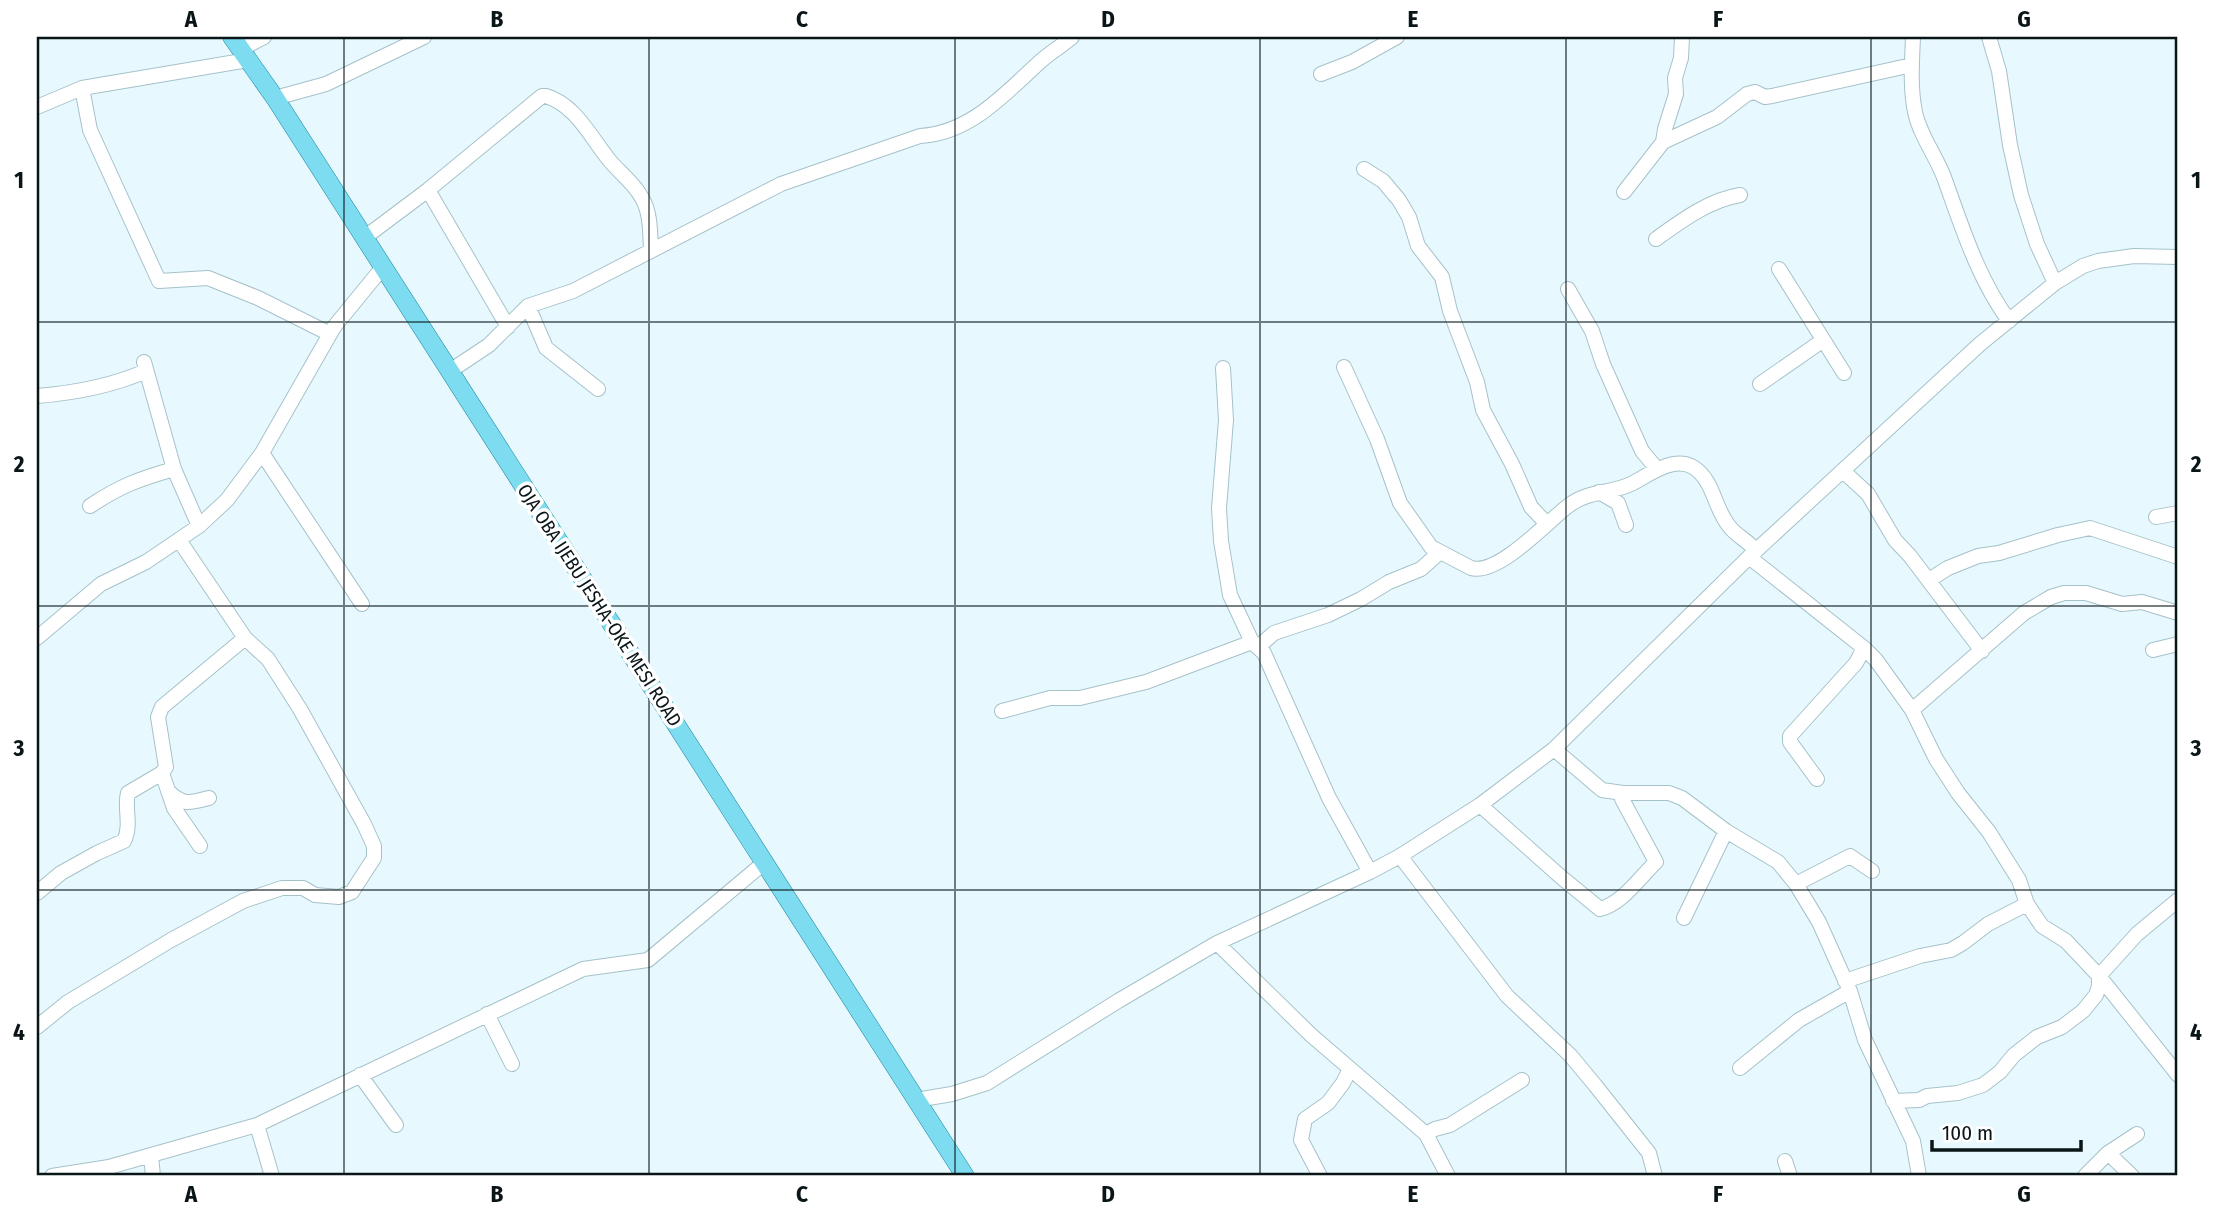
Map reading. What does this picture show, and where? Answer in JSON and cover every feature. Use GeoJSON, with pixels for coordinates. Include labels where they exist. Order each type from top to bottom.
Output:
{"type":"FeatureCollection","features":[{"type":"Feature","properties":{"kind":"main road","name":"OJA OBA IJEBU JESHA-OKE MESI ROAD"},"geometry":{"type":"LineString","coordinates":[[241,49],[275,98],[965,1176]]}},
{"type":"Feature","properties":{"kind":"street"},"geometry":{"type":"LineString","coordinates":[[37,107],[82,88],[241,49],[264,37]]}},
{"type":"Feature","properties":{"kind":"street"},"geometry":{"type":"LineString","coordinates":[[275,98],[326,84],[424,37]]}},
{"type":"Feature","properties":{"kind":"street"},"geometry":{"type":"LineString","coordinates":[[450,371],[489,345],[528,306],[573,291],[781,184],[920,136],[939,135],[958,127],[987,110],[1044,58],[1072,37]]}},
{"type":"Feature","properties":{"kind":"street"},"geometry":{"type":"LineString","coordinates":[[1321,75],[1352,62],[1397,37]]}},
{"type":"Feature","properties":{"kind":"street"},"geometry":{"type":"LineString","coordinates":[[1663,142],[1667,119],[1676,94],[1675,78],[1681,58],[1682,37]]}},
{"type":"Feature","properties":{"kind":"street"},"geometry":{"type":"LineString","coordinates":[[1913,37],[1913,99],[1916,116],[1945,180],[1975,262],[1991,297],[2008,321]]}},
{"type":"Feature","properties":{"kind":"street"},"geometry":{"type":"LineString","coordinates":[[1989,37],[1999,71],[2021,195],[2037,244],[2055,283]]}},
{"type":"Feature","properties":{"kind":"street"},"geometry":{"type":"LineString","coordinates":[[1624,192],[1663,142],[1717,117],[1747,94],[1755,92],[1765,97],[1772,96],[1912,65]]}},
{"type":"Feature","properties":{"kind":"street"},"geometry":{"type":"LineString","coordinates":[[82,88],[90,130],[159,281],[208,278],[258,298],[330,334]]}},
{"type":"Feature","properties":{"kind":"street"},"geometry":{"type":"LineString","coordinates":[[364,238],[428,190],[542,96],[550,97],[579,118],[611,162],[643,198],[649,218],[651,251]]}},
{"type":"Feature","properties":{"kind":"street"},"geometry":{"type":"LineString","coordinates":[[1364,169],[1383,181],[1399,200],[1409,217],[1418,246],[1442,277],[1450,311],[1476,382],[1483,411],[1531,507],[1546,524]]}},
{"type":"Feature","properties":{"kind":"street"},"geometry":{"type":"LineString","coordinates":[[428,190],[508,327]]}},
{"type":"Feature","properties":{"kind":"street"},"geometry":{"type":"LineString","coordinates":[[1656,239],[1698,212],[1726,198],[1740,195]]}},
{"type":"Feature","properties":{"kind":"street"},"geometry":{"type":"LineString","coordinates":[[916,1100],[952,1094],[987,1083],[1217,943],[1370,872],[1480,805],[1554,749],[1752,554],[1980,344],[2055,283],[2098,261],[2134,256],[2178,257]]}},
{"type":"Feature","properties":{"kind":"street"},"geometry":{"type":"LineString","coordinates":[[37,638],[101,584],[146,562],[179,540],[227,500],[262,453],[330,334],[383,267]]}},
{"type":"Feature","properties":{"kind":"street"},"geometry":{"type":"LineString","coordinates":[[1779,269],[1844,373]]}},
{"type":"Feature","properties":{"kind":"street"},"geometry":{"type":"LineString","coordinates":[[1568,289],[1592,331],[1603,364],[1642,452],[1657,469]]}},
{"type":"Feature","properties":{"kind":"street"},"geometry":{"type":"LineString","coordinates":[[528,306],[545,348],[598,389]]}},
{"type":"Feature","properties":{"kind":"street"},"geometry":{"type":"LineString","coordinates":[[1760,384],[1822,341]]}},
{"type":"Feature","properties":{"kind":"street"},"geometry":{"type":"LineString","coordinates":[[37,396],[72,393],[127,380],[145,367],[174,469],[199,526]]}},
{"type":"Feature","properties":{"kind":"street"},"geometry":{"type":"LineString","coordinates":[[1344,367],[1377,439],[1400,503],[1432,547],[1471,568],[1485,568],[1521,546],[1569,505],[1586,495],[1630,484],[1657,469],[1685,464],[1698,471],[1730,528],[1744,538],[1752,554],[1876,660],[1910,711],[1958,793],[1989,832],[2019,880],[2027,904],[2042,926],[2066,941],[2099,976],[2178,1075]]}},
{"type":"Feature","properties":{"kind":"street"},"geometry":{"type":"LineString","coordinates":[[1223,368],[1226,420],[1219,508],[1221,541],[1230,594],[1255,644],[1264,653],[1329,798],[1370,872]]}},
{"type":"Feature","properties":{"kind":"street"},"geometry":{"type":"LineString","coordinates":[[262,453],[362,604]]}},
{"type":"Feature","properties":{"kind":"street"},"geometry":{"type":"LineString","coordinates":[[90,506],[117,488],[174,469]]}},
{"type":"Feature","properties":{"kind":"street"},"geometry":{"type":"LineString","coordinates":[[1843,471],[1868,494],[1895,540],[1982,651]]}},
{"type":"Feature","properties":{"kind":"street"},"geometry":{"type":"LineString","coordinates":[[1618,503],[1630,484]]}},
{"type":"Feature","properties":{"kind":"street"},"geometry":{"type":"LineString","coordinates":[[1599,492],[1618,503],[1626,525]]}},
{"type":"Feature","properties":{"kind":"street"},"geometry":{"type":"LineString","coordinates":[[2156,517],[2178,513]]}},
{"type":"Feature","properties":{"kind":"street"},"geometry":{"type":"LineString","coordinates":[[1929,580],[1948,568],[1978,556],[1999,553],[2090,528],[2178,557]]}},
{"type":"Feature","properties":{"kind":"street"},"geometry":{"type":"LineString","coordinates":[[37,1027],[68,1002],[171,940],[243,901],[282,888],[303,888],[314,894],[339,897],[352,892],[374,858],[374,846],[364,824],[300,709],[268,659],[245,638],[179,540]]}},
{"type":"Feature","properties":{"kind":"street"},"geometry":{"type":"LineString","coordinates":[[1002,711],[1050,698],[1080,698],[1146,682],[1255,644],[1274,633],[1328,615],[1361,599],[1390,582],[1421,569],[1440,552]]}},
{"type":"Feature","properties":{"kind":"street"},"geometry":{"type":"LineString","coordinates":[[1910,711],[2024,613],[2051,597],[2064,593],[2085,593],[2122,604],[2143,602],[2178,613]]}},
{"type":"Feature","properties":{"kind":"street"},"geometry":{"type":"LineString","coordinates":[[37,893],[61,873],[124,841],[127,835],[128,793],[162,773],[167,763],[158,717],[162,707],[245,638]]}},
{"type":"Feature","properties":{"kind":"street"},"geometry":{"type":"LineString","coordinates":[[2153,650],[2178,644]]}},
{"type":"Feature","properties":{"kind":"street"},"geometry":{"type":"LineString","coordinates":[[1817,779],[1790,741],[1790,736],[1856,663],[1864,648]]}},
{"type":"Feature","properties":{"kind":"street"},"geometry":{"type":"LineString","coordinates":[[1910,711],[1937,772],[1980,829]]}},
{"type":"Feature","properties":{"kind":"street"},"geometry":{"type":"LineString","coordinates":[[1554,749],[1602,790],[1669,793],[1682,798],[1726,831],[1778,863],[1796,884],[1819,922],[1847,986],[1865,1040],[1913,1142],[1919,1176]]}},
{"type":"Feature","properties":{"kind":"street"},"geometry":{"type":"LineString","coordinates":[[162,773],[174,808],[200,846]]}},
{"type":"Feature","properties":{"kind":"street"},"geometry":{"type":"LineString","coordinates":[[167,790],[177,801],[191,803],[209,798]]}},
{"type":"Feature","properties":{"kind":"street"},"geometry":{"type":"LineString","coordinates":[[1480,805],[1600,909],[1617,901],[1656,862],[1622,799],[1623,793]]}},
{"type":"Feature","properties":{"kind":"street"},"geometry":{"type":"LineString","coordinates":[[1684,918],[1726,831]]}},
{"type":"Feature","properties":{"kind":"street"},"geometry":{"type":"LineString","coordinates":[[1400,856],[1507,996],[1570,1055],[1595,1085],[1649,1153],[1655,1176]]}},
{"type":"Feature","properties":{"kind":"street"},"geometry":{"type":"LineString","coordinates":[[1796,884],[1850,856],[1872,871]]}},
{"type":"Feature","properties":{"kind":"street"},"geometry":{"type":"LineString","coordinates":[[52,1176],[90,1174],[257,1125],[583,969],[648,960],[765,862]]}},
{"type":"Feature","properties":{"kind":"street"},"geometry":{"type":"LineString","coordinates":[[1893,1101],[1919,1100],[1983,1085],[2037,1037],[2062,1027],[2083,1011],[2096,995],[2099,976],[2137,934],[2178,900]]}},
{"type":"Feature","properties":{"kind":"street"},"geometry":{"type":"LineString","coordinates":[[1740,1068],[1799,1020],[1847,986],[1920,956],[1951,950],[1988,924],[2027,904]]}},
{"type":"Feature","properties":{"kind":"street"},"geometry":{"type":"LineString","coordinates":[[1217,943],[1311,1035],[1426,1134],[1448,1176]]}},
{"type":"Feature","properties":{"kind":"street"},"geometry":{"type":"LineString","coordinates":[[487,1014],[512,1064]]}},
{"type":"Feature","properties":{"kind":"street"},"geometry":{"type":"LineString","coordinates":[[1320,1176],[1301,1139],[1305,1119],[1328,1102],[1350,1069]]}},
{"type":"Feature","properties":{"kind":"street"},"geometry":{"type":"LineString","coordinates":[[360,1075],[396,1125]]}},
{"type":"Feature","properties":{"kind":"street"},"geometry":{"type":"LineString","coordinates":[[1426,1134],[1450,1125],[1522,1080]]}},
{"type":"Feature","properties":{"kind":"street"},"geometry":{"type":"LineString","coordinates":[[257,1125],[272,1176]]}},
{"type":"Feature","properties":{"kind":"street"},"geometry":{"type":"LineString","coordinates":[[2085,1176],[2108,1153],[2137,1134]]}},
{"type":"Feature","properties":{"kind":"street"},"geometry":{"type":"LineString","coordinates":[[2108,1153],[2132,1176]]}},
{"type":"Feature","properties":{"kind":"street"},"geometry":{"type":"LineString","coordinates":[[151,1156],[153,1176]]}},
{"type":"Feature","properties":{"kind":"street"},"geometry":{"type":"LineString","coordinates":[[1786,1161],[1790,1176]]}}]}
